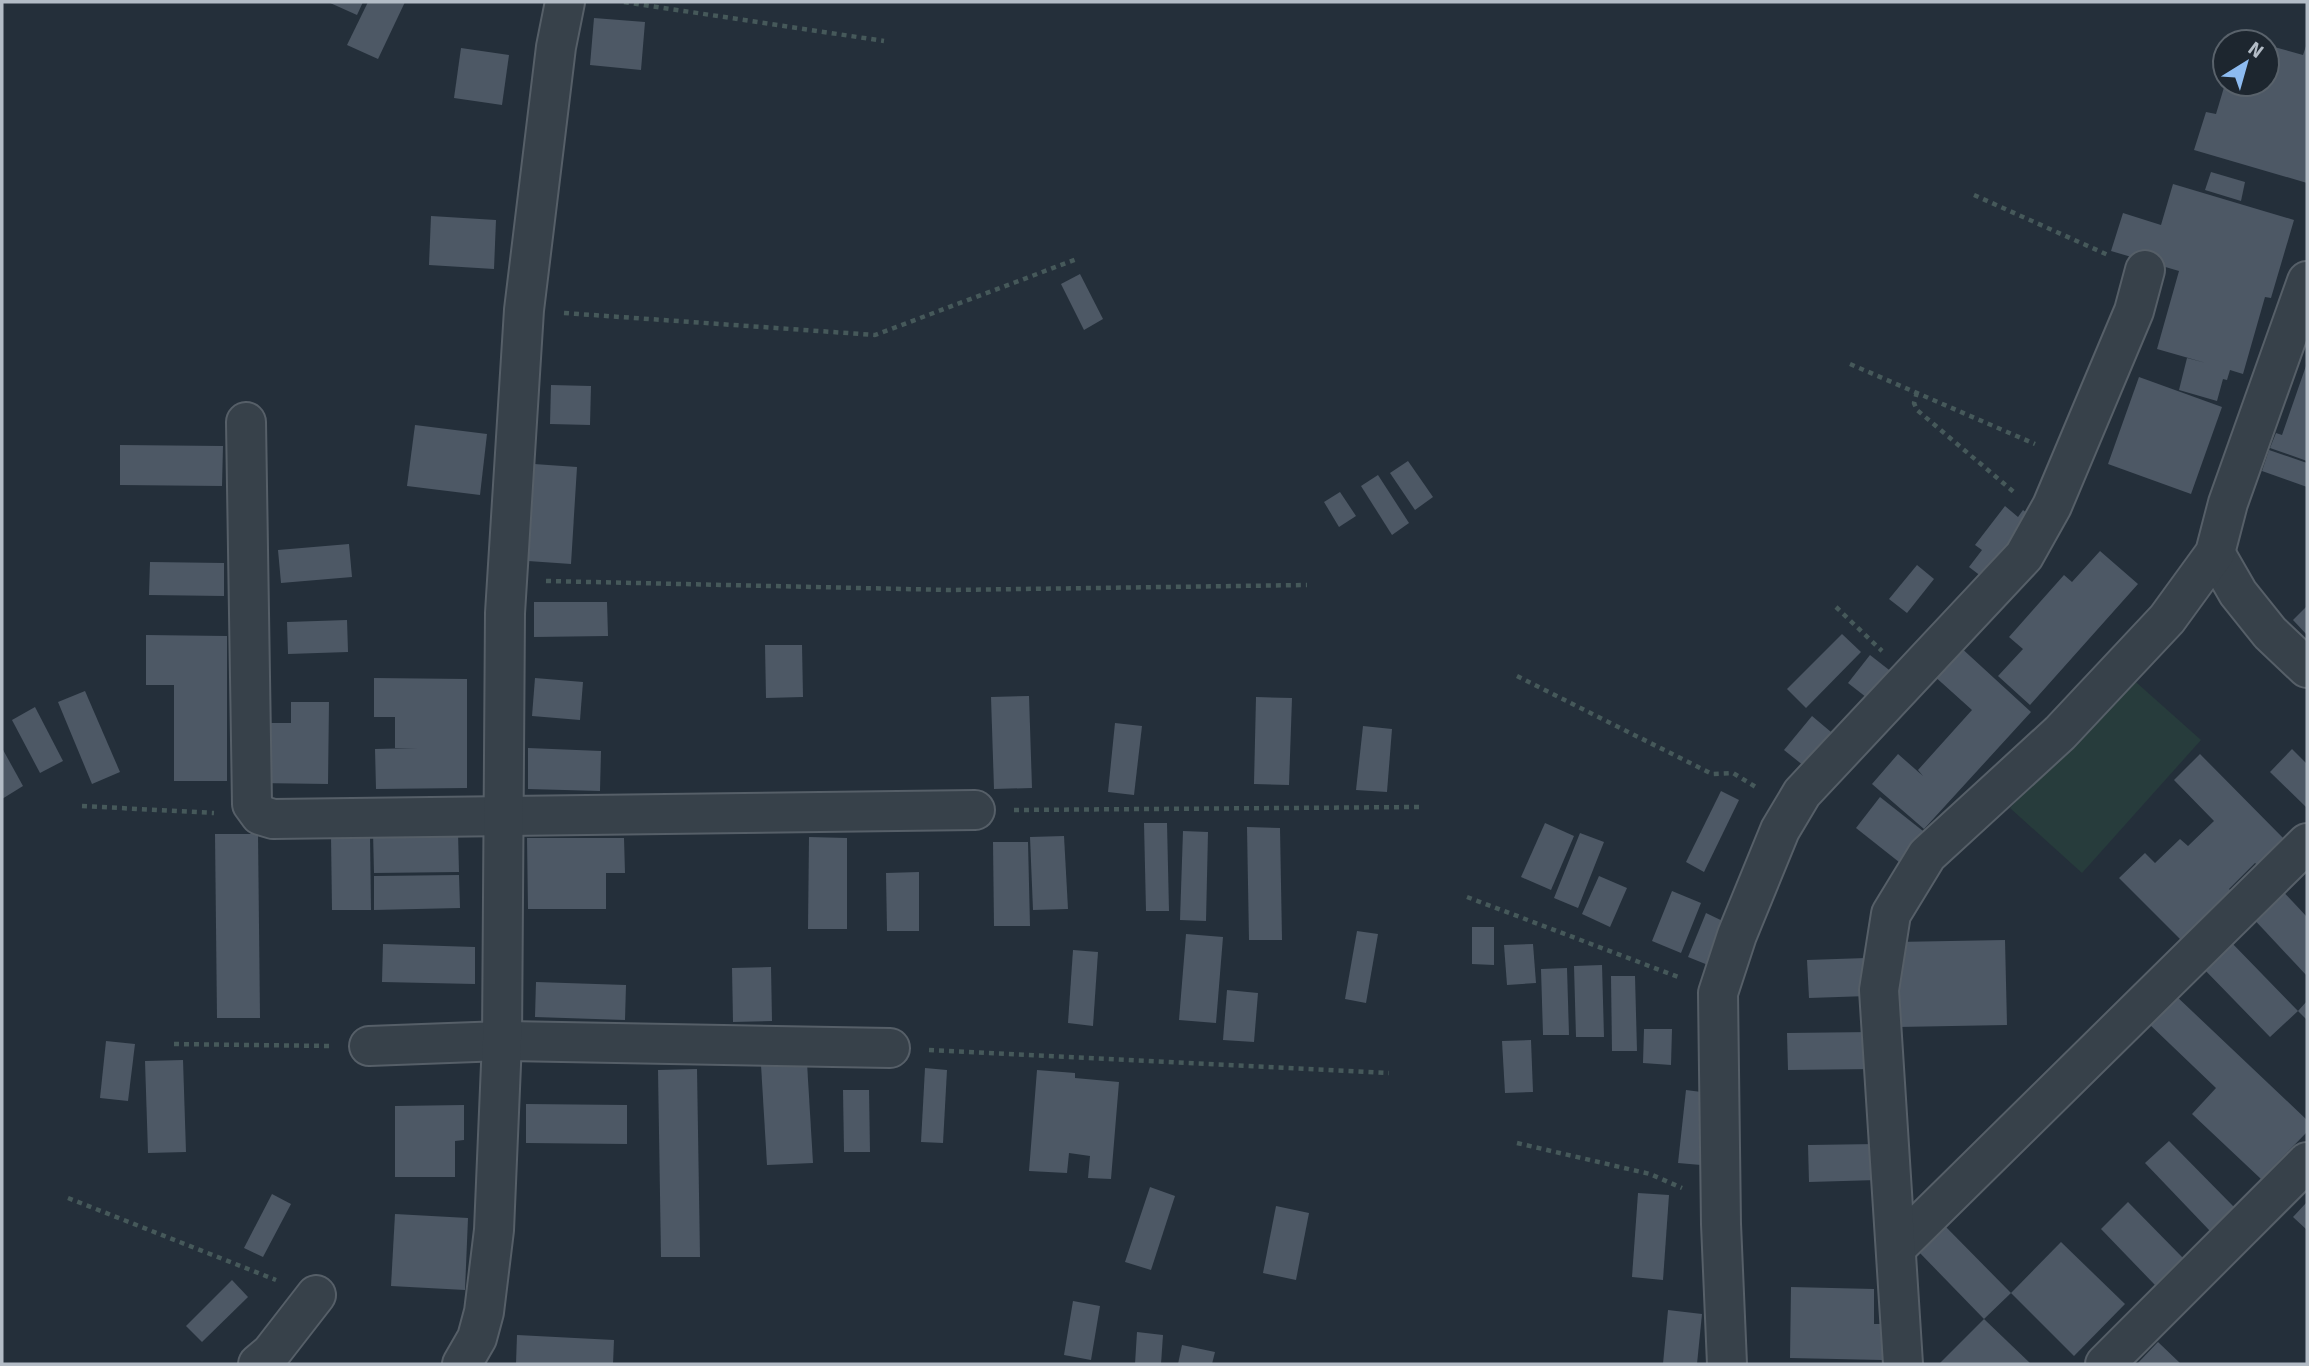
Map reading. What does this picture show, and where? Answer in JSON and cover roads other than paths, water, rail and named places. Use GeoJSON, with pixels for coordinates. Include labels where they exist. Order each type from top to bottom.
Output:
{"type":"FeatureCollection","features":[{"type":"Feature","properties":{"kind":"street"},"geometry":{"type":"LineString","coordinates":[[462,1364],[477,1338],[484,1312],[494,1230],[502,1041],[505,613],[524,310],[556,47],[565,2]]}},
{"type":"Feature","properties":{"kind":"street"},"geometry":{"type":"LineString","coordinates":[[1727,1364],[1720,1197],[1718,993],[1737,935],[1780,830],[1802,793],[2024,556],[2053,506],[2134,311],[2146,270]]}},
{"type":"Feature","properties":{"kind":"street"},"geometry":{"type":"LineString","coordinates":[[1903,1364],[1880,990],[1891,914],[1927,855],[2060,733],[2167,620],[2215,553],[2228,503],[2307,281]]}},
{"type":"Feature","properties":{"kind":"street"},"geometry":{"type":"LineString","coordinates":[[246,422],[252,804],[260,815],[273,819],[975,810]]}},
{"type":"Feature","properties":{"kind":"street"},"geometry":{"type":"LineString","coordinates":[[2215,553],[2238,593],[2270,633],[2307,668]]}},
{"type":"Feature","properties":{"kind":"street"},"geometry":{"type":"LineString","coordinates":[[1896,1248],[2307,843]]}},
{"type":"Feature","properties":{"kind":"street"},"geometry":{"type":"LineString","coordinates":[[369,1046],[502,1041],[890,1048]]}},
{"type":"Feature","properties":{"kind":"street"},"geometry":{"type":"LineString","coordinates":[[2105,1364],[2307,1161]]}},
{"type":"Feature","properties":{"kind":"street"},"geometry":{"type":"LineString","coordinates":[[258,1364],[271,1353],[316,1296]]}}]}
